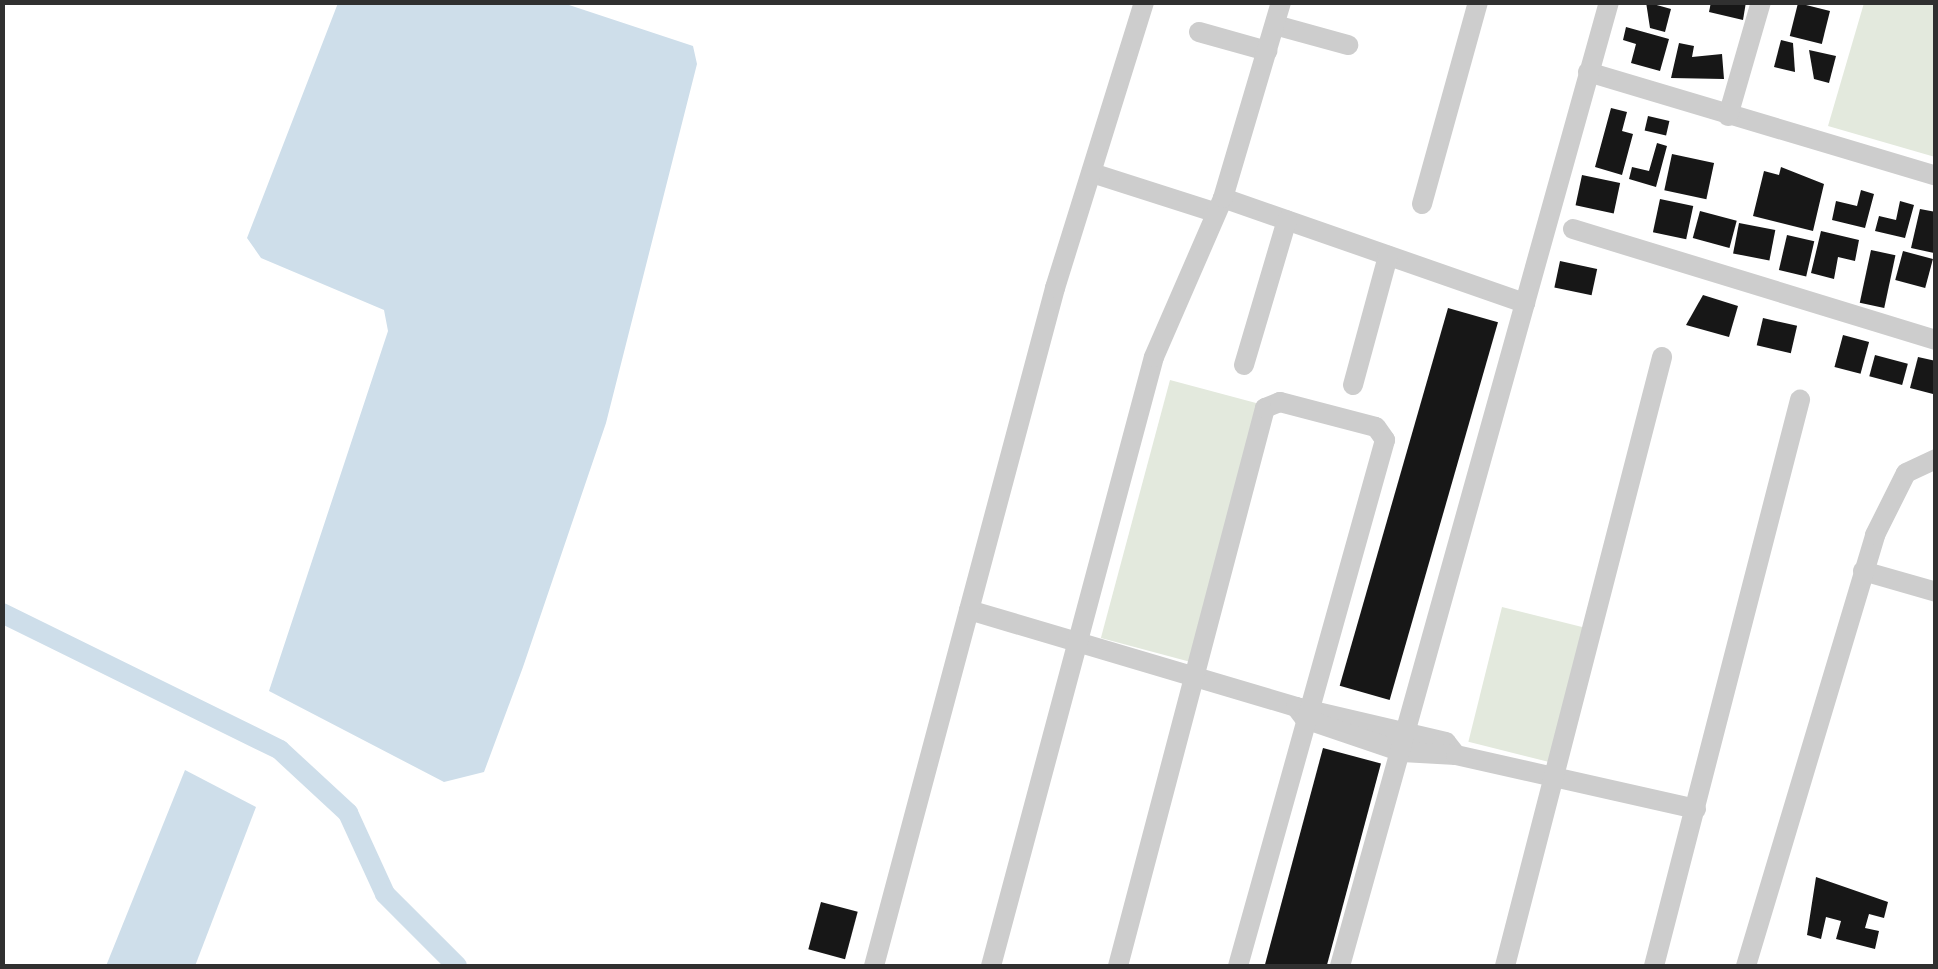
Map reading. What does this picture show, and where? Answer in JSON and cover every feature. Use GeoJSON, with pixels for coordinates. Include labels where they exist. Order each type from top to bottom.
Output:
{"type":"FeatureCollection","features":[{"type":"Feature","properties":{"kind":"street"},"geometry":{"type":"LineString","coordinates":[[874,966],[969,610],[1144,2]]}},
{"type":"Feature","properties":{"kind":"street"},"geometry":{"type":"LineString","coordinates":[[991,966],[1082,640],[1154,356],[1219,205],[1281,2]]}},
{"type":"Feature","properties":{"kind":"street"},"geometry":{"type":"LineString","coordinates":[[1422,204],[1478,2]]}},
{"type":"Feature","properties":{"kind":"street"},"geometry":{"type":"LineString","coordinates":[[1340,966],[1610,2]]}},
{"type":"Feature","properties":{"kind":"street"},"geometry":{"type":"LineString","coordinates":[[1728,116],[1761,2]]}},
{"type":"Feature","properties":{"kind":"street"},"geometry":{"type":"LineString","coordinates":[[1275,25],[1348,45]]}},
{"type":"Feature","properties":{"kind":"street"},"geometry":{"type":"LineString","coordinates":[[1198,32],[1267,51]]}},
{"type":"Feature","properties":{"kind":"street"},"geometry":{"type":"LineString","coordinates":[[1588,72],[1936,176]]}},
{"type":"Feature","properties":{"kind":"street"},"geometry":{"type":"LineString","coordinates":[[1092,173],[1287,220],[1526,303]]}},
{"type":"Feature","properties":{"kind":"street"},"geometry":{"type":"LineString","coordinates":[[1244,366],[1287,220]]}},
{"type":"Feature","properties":{"kind":"street"},"geometry":{"type":"LineString","coordinates":[[1573,230],[1936,340]]}},
{"type":"Feature","properties":{"kind":"street"},"geometry":{"type":"LineString","coordinates":[[1353,385],[1388,256]]}},
{"type":"Feature","properties":{"kind":"street"},"geometry":{"type":"LineString","coordinates":[[1505,966],[1558,781],[1662,357]]}},
{"type":"Feature","properties":{"kind":"street"},"geometry":{"type":"LineString","coordinates":[[1654,966],[1800,400]]}},
{"type":"Feature","properties":{"kind":"street"},"geometry":{"type":"LineString","coordinates":[[1118,966],[1198,677],[1266,408],[1280,402],[1376,427],[1386,440],[1303,710],[1238,966]]}},
{"type":"Feature","properties":{"kind":"street"},"geometry":{"type":"LineString","coordinates":[[1746,966],[1864,571],[1899,484],[1936,460]]}},
{"type":"Feature","properties":{"kind":"street"},"geometry":{"type":"LineString","coordinates":[[1864,571],[1936,592]]}},
{"type":"Feature","properties":{"kind":"street"},"geometry":{"type":"LineString","coordinates":[[969,610],[1082,640],[1404,741],[1558,781],[1696,810]]}},
{"type":"Feature","properties":{"kind":"shaded area"},"geometry":{"type":"Polygon","coordinates":[[[1864,3],[1935,3],[1935,157],[1828,126],[1864,3]]]}},
{"type":"Feature","properties":{"kind":"shaded area"},"geometry":{"type":"Polygon","coordinates":[[[1170,380],[1259,404],[1190,662],[1101,638],[1170,380]]]}},
{"type":"Feature","properties":{"kind":"shaded area"},"geometry":{"type":"Polygon","coordinates":[[[1502,607],[1597,631],[1563,766],[1468,742],[1502,607]]]}},
{"type":"Feature","properties":{"kind":"water"},"geometry":{"type":"Polygon","coordinates":[[[338,3],[563,3],[693,46],[697,64],[606,423],[523,667],[484,772],[444,782],[269,691],[388,331],[384,310],[261,258],[247,238],[338,3]]]}},
{"type":"Feature","properties":{"kind":"water"},"geometry":{"type":"Polygon","coordinates":[[[185,770],[256,807],[195,966],[106,966],[185,770]]]}},
{"type":"Feature","properties":{"kind":"building"},"geometry":{"type":"Polygon","coordinates":[[[1646,2],[1671,9],[1665,32],[1650,28],[1646,2]]]}},
{"type":"Feature","properties":{"kind":"building"},"geometry":{"type":"Polygon","coordinates":[[[1711,2],[1746,2],[1743,20],[1709,12],[1711,2]]]}},
{"type":"Feature","properties":{"kind":"building"},"geometry":{"type":"Polygon","coordinates":[[[1798,3],[1830,11],[1822,44],[1790,36],[1798,3]]]}},
{"type":"Feature","properties":{"kind":"building"},"geometry":{"type":"Polygon","coordinates":[[[1626,27],[1669,39],[1660,71],[1631,63],[1636,44],[1623,40],[1626,27]]]}},
{"type":"Feature","properties":{"kind":"building"},"geometry":{"type":"Polygon","coordinates":[[[1781,40],[1793,43],[1795,72],[1774,67],[1781,40]]]}},
{"type":"Feature","properties":{"kind":"building"},"geometry":{"type":"Polygon","coordinates":[[[1679,43],[1694,46],[1692,57],[1722,54],[1724,79],[1671,78],[1679,43]]]}},
{"type":"Feature","properties":{"kind":"building"},"geometry":{"type":"Polygon","coordinates":[[[1809,50],[1836,56],[1829,83],[1814,79],[1809,50]]]}},
{"type":"Feature","properties":{"kind":"building"},"geometry":{"type":"Polygon","coordinates":[[[1611,108],[1627,112],[1622,131],[1633,134],[1622,175],[1595,167],[1611,108]]]}},
{"type":"Feature","properties":{"kind":"building"},"geometry":{"type":"Polygon","coordinates":[[[1648,116],[1669,121],[1666,136],[1645,131],[1648,116]]]}},
{"type":"Feature","properties":{"kind":"building"},"geometry":{"type":"Polygon","coordinates":[[[1657,143],[1667,146],[1656,187],[1629,179],[1632,167],[1649,171],[1657,143]]]}},
{"type":"Feature","properties":{"kind":"building"},"geometry":{"type":"Polygon","coordinates":[[[1672,154],[1714,163],[1706,199],[1664,190],[1672,154]]]}},
{"type":"Feature","properties":{"kind":"building"},"geometry":{"type":"Polygon","coordinates":[[[1781,167],[1824,184],[1813,231],[1753,216],[1764,171],[1779,175],[1781,167]]]}},
{"type":"Feature","properties":{"kind":"building"},"geometry":{"type":"Polygon","coordinates":[[[1582,175],[1620,183],[1614,213],[1576,205],[1582,175]]]}},
{"type":"Feature","properties":{"kind":"building"},"geometry":{"type":"Polygon","coordinates":[[[1861,190],[1874,194],[1865,228],[1832,220],[1836,201],[1857,206],[1861,190]]]}},
{"type":"Feature","properties":{"kind":"building"},"geometry":{"type":"Polygon","coordinates":[[[1660,199],[1693,206],[1686,239],[1653,232],[1660,199]]]}},
{"type":"Feature","properties":{"kind":"building"},"geometry":{"type":"Polygon","coordinates":[[[1900,201],[1914,205],[1905,238],[1875,231],[1879,216],[1896,220],[1900,201]]]}},
{"type":"Feature","properties":{"kind":"building"},"geometry":{"type":"Polygon","coordinates":[[[1920,209],[1936,212],[1934,253],[1911,248],[1920,209]]]}},
{"type":"Feature","properties":{"kind":"building"},"geometry":{"type":"Polygon","coordinates":[[[1700,211],[1737,221],[1729,248],[1693,238],[1700,211]]]}},
{"type":"Feature","properties":{"kind":"building"},"geometry":{"type":"Polygon","coordinates":[[[1739,223],[1775,230],[1769,260],[1733,253],[1739,223]]]}},
{"type":"Feature","properties":{"kind":"building"},"geometry":{"type":"Polygon","coordinates":[[[1821,231],[1859,240],[1855,261],[1838,257],[1834,279],[1811,273],[1821,231]]]}},
{"type":"Feature","properties":{"kind":"building"},"geometry":{"type":"Polygon","coordinates":[[[1787,235],[1814,241],[1806,276],[1779,270],[1787,235]]]}},
{"type":"Feature","properties":{"kind":"building"},"geometry":{"type":"Polygon","coordinates":[[[1871,250],[1895,255],[1884,308],[1860,303],[1871,250]]]}},
{"type":"Feature","properties":{"kind":"building"},"geometry":{"type":"Polygon","coordinates":[[[1903,251],[1933,259],[1925,288],[1895,280],[1903,251]]]}},
{"type":"Feature","properties":{"kind":"building"},"geometry":{"type":"Polygon","coordinates":[[[1560,261],[1597,269],[1592,295],[1554,287],[1560,261]]]}},
{"type":"Feature","properties":{"kind":"building"},"geometry":{"type":"Polygon","coordinates":[[[1703,295],[1738,306],[1729,337],[1686,325],[1703,295]]]}},
{"type":"Feature","properties":{"kind":"building"},"geometry":{"type":"Polygon","coordinates":[[[1448,308],[1498,322],[1390,700],[1340,686],[1448,308]]]}},
{"type":"Feature","properties":{"kind":"building"},"geometry":{"type":"Polygon","coordinates":[[[1763,318],[1797,326],[1791,353],[1757,345],[1763,318]]]}},
{"type":"Feature","properties":{"kind":"building"},"geometry":{"type":"Polygon","coordinates":[[[1843,335],[1869,342],[1861,374],[1834,367],[1843,335]]]}},
{"type":"Feature","properties":{"kind":"building"},"geometry":{"type":"Polygon","coordinates":[[[1875,355],[1908,364],[1902,385],[1869,376],[1875,355]]]}},
{"type":"Feature","properties":{"kind":"building"},"geometry":{"type":"Polygon","coordinates":[[[1918,357],[1936,361],[1933,394],[1910,388],[1918,357]]]}},
{"type":"Feature","properties":{"kind":"building"},"geometry":{"type":"Polygon","coordinates":[[[1323,748],[1381,764],[1327,966],[1265,966],[1323,748]]]}},
{"type":"Feature","properties":{"kind":"building"},"geometry":{"type":"Polygon","coordinates":[[[1816,877],[1888,902],[1884,918],[1869,914],[1865,928],[1879,931],[1875,949],[1836,939],[1841,921],[1826,917],[1821,939],[1807,935],[1816,877]]]}},
{"type":"Feature","properties":{"kind":"building"},"geometry":{"type":"Polygon","coordinates":[[[821,902],[858,912],[845,959],[808,949],[821,902]]]}},
{"type":"Feature","properties":{"kind":"waterway"},"geometry":{"type":"LineString","coordinates":[[2,613],[280,750],[348,813],[385,894],[457,966]]}}]}
